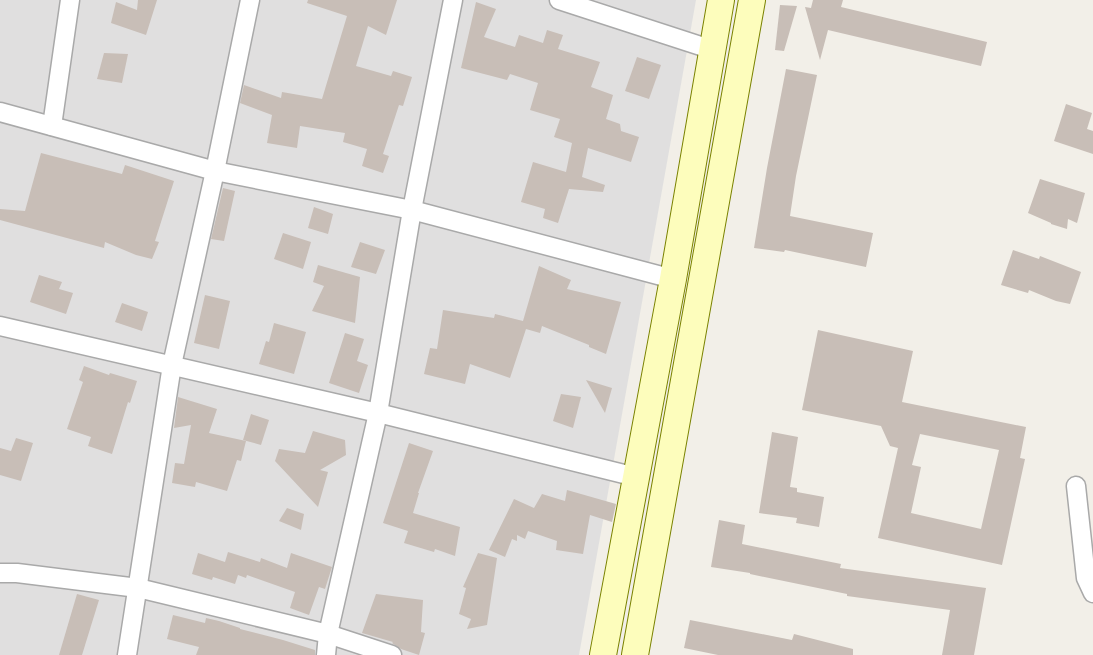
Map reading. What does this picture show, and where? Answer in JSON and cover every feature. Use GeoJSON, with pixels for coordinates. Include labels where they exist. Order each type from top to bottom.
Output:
{"type":"FeatureCollection","features":[{"type":"Feature","properties":{"kind":"main road"},"geometry":{"type":"LineString","coordinates":[[603,655],[673,279],[721,0]]}},
{"type":"Feature","properties":{"kind":"main road"},"geometry":{"type":"LineString","coordinates":[[635,655],[752,0]]}},
{"type":"Feature","properties":{"kind":"street"},"geometry":{"type":"LineString","coordinates":[[52,126],[70,0]]}},
{"type":"Feature","properties":{"kind":"street"},"geometry":{"type":"LineString","coordinates":[[127,655],[172,365],[250,0]]}},
{"type":"Feature","properties":{"kind":"street"},"geometry":{"type":"LineString","coordinates":[[326,655],[328,634],[378,413],[412,210],[453,0]]}},
{"type":"Feature","properties":{"kind":"street"},"geometry":{"type":"LineString","coordinates":[[559,0],[713,50]]}},
{"type":"Feature","properties":{"kind":"street"},"geometry":{"type":"LineString","coordinates":[[0,112],[215,171],[412,210],[673,279]]}},
{"type":"Feature","properties":{"kind":"street"},"geometry":{"type":"LineString","coordinates":[[0,326],[378,413],[636,477]]}},
{"type":"Feature","properties":{"kind":"street"},"geometry":{"type":"LineString","coordinates":[[1076,486],[1086,578],[1093,593]]}},
{"type":"Feature","properties":{"kind":"street"},"geometry":{"type":"LineString","coordinates":[[0,573],[17,573],[138,588],[328,634],[392,655]]}},
{"type":"Feature","properties":{"kind":"shaded area"},"geometry":{"type":"Polygon","coordinates":[[[0,0],[696,0],[579,655],[0,655],[0,0]]]}},
{"type":"Feature","properties":{"kind":"building"},"geometry":{"type":"Polygon","coordinates":[[[138,0],[157,0],[146,35],[111,23],[116,2],[137,10],[138,0]]]}},
{"type":"Feature","properties":{"kind":"building"},"geometry":{"type":"Polygon","coordinates":[[[308,0],[397,0],[386,35],[368,26],[356,66],[391,76],[393,71],[412,77],[403,106],[399,105],[383,154],[389,156],[383,173],[362,166],[367,149],[343,142],[345,133],[300,126],[297,148],[267,143],[272,115],[240,103],[244,85],[281,98],[282,92],[322,99],[347,16],[307,3],[308,0]]]}},
{"type":"Feature","properties":{"kind":"building"},"geometry":{"type":"Polygon","coordinates":[[[813,0],[843,0],[841,7],[987,42],[981,66],[828,30],[820,60],[805,7],[811,8],[813,0]]]}},
{"type":"Feature","properties":{"kind":"building"},"geometry":{"type":"Polygon","coordinates":[[[476,2],[496,9],[484,37],[515,47],[519,35],[543,43],[547,30],[563,35],[558,49],[600,62],[591,87],[613,95],[606,119],[620,124],[621,131],[639,137],[631,162],[588,148],[582,177],[605,185],[603,192],[569,189],[558,223],[543,218],[545,209],[521,202],[533,162],[566,172],[572,143],[554,137],[560,119],[530,110],[538,83],[510,74],[507,80],[461,68],[476,2]]]}},
{"type":"Feature","properties":{"kind":"building"},"geometry":{"type":"Polygon","coordinates":[[[780,5],[797,6],[784,51],[775,50],[780,5]]]}},
{"type":"Feature","properties":{"kind":"building"},"geometry":{"type":"Polygon","coordinates":[[[104,53],[128,54],[122,83],[97,79],[104,53]]]}},
{"type":"Feature","properties":{"kind":"building"},"geometry":{"type":"Polygon","coordinates":[[[637,57],[661,65],[649,99],[625,91],[637,57]]]}},
{"type":"Feature","properties":{"kind":"building"},"geometry":{"type":"Polygon","coordinates":[[[786,69],[817,75],[790,216],[873,233],[866,267],[785,250],[784,252],[754,248],[786,69]]]}},
{"type":"Feature","properties":{"kind":"building"},"geometry":{"type":"Polygon","coordinates":[[[1066,104],[1092,113],[1087,129],[1093,131],[1093,154],[1054,141],[1066,104]]]}},
{"type":"Feature","properties":{"kind":"building"},"geometry":{"type":"Polygon","coordinates":[[[41,153],[122,174],[125,165],[174,181],[155,241],[159,242],[152,259],[105,242],[104,248],[0,220],[0,209],[25,211],[41,153]]]}},
{"type":"Feature","properties":{"kind":"building"},"geometry":{"type":"Polygon","coordinates":[[[1040,179],[1085,193],[1077,223],[1068,219],[1067,229],[1028,213],[1040,179]]]}},
{"type":"Feature","properties":{"kind":"building"},"geometry":{"type":"Polygon","coordinates":[[[223,188],[235,191],[224,241],[211,239],[223,188]]]}},
{"type":"Feature","properties":{"kind":"building"},"geometry":{"type":"Polygon","coordinates":[[[314,207],[333,214],[328,234],[308,228],[314,207]]]}},
{"type":"Feature","properties":{"kind":"building"},"geometry":{"type":"Polygon","coordinates":[[[283,233],[311,242],[303,269],[274,259],[283,233]]]}},
{"type":"Feature","properties":{"kind":"building"},"geometry":{"type":"Polygon","coordinates":[[[360,242],[385,250],[376,274],[351,267],[360,242]]]}},
{"type":"Feature","properties":{"kind":"building"},"geometry":{"type":"Polygon","coordinates":[[[1013,250],[1039,259],[1040,256],[1081,272],[1070,304],[1029,290],[1028,293],[1001,285],[1013,250]]]}},
{"type":"Feature","properties":{"kind":"building"},"geometry":{"type":"Polygon","coordinates":[[[318,265],[360,277],[355,323],[312,311],[324,286],[313,282],[318,265]]]}},
{"type":"Feature","properties":{"kind":"building"},"geometry":{"type":"Polygon","coordinates":[[[539,266],[571,280],[567,289],[621,302],[606,354],[542,326],[540,333],[526,329],[510,378],[470,364],[465,384],[424,374],[430,348],[437,349],[443,310],[494,318],[495,314],[523,321],[539,266]]]}},
{"type":"Feature","properties":{"kind":"building"},"geometry":{"type":"Polygon","coordinates":[[[39,275],[62,282],[59,289],[73,293],[66,314],[30,302],[39,275]]]}},
{"type":"Feature","properties":{"kind":"building"},"geometry":{"type":"Polygon","coordinates":[[[205,295],[230,301],[219,349],[194,343],[205,295]]]}},
{"type":"Feature","properties":{"kind":"building"},"geometry":{"type":"Polygon","coordinates":[[[122,303],[148,312],[142,331],[115,322],[122,303]]]}},
{"type":"Feature","properties":{"kind":"building"},"geometry":{"type":"Polygon","coordinates":[[[274,323],[306,332],[294,374],[259,364],[266,341],[269,342],[274,323]]]}},
{"type":"Feature","properties":{"kind":"building"},"geometry":{"type":"Polygon","coordinates":[[[818,330],[913,351],[902,402],[1026,427],[1020,458],[1025,459],[1002,565],[878,538],[898,448],[890,446],[881,426],[802,410],[818,330]],[[920,434],[912,465],[921,467],[911,513],[981,529],[999,450],[920,434]]]}},
{"type":"Feature","properties":{"kind":"building"},"geometry":{"type":"Polygon","coordinates":[[[345,333],[364,339],[357,361],[368,365],[359,393],[329,383],[345,333]]]}},
{"type":"Feature","properties":{"kind":"building"},"geometry":{"type":"Polygon","coordinates":[[[84,366],[109,375],[110,373],[137,381],[112,454],[88,446],[91,437],[67,429],[83,382],[79,380],[84,366]]]}},
{"type":"Feature","properties":{"kind":"building"},"geometry":{"type":"Polygon","coordinates":[[[586,380],[612,388],[605,413],[586,380]]]}},
{"type":"Feature","properties":{"kind":"building"},"geometry":{"type":"Polygon","coordinates":[[[561,394],[581,397],[573,428],[553,421],[561,394]]]}},
{"type":"Feature","properties":{"kind":"building"},"geometry":{"type":"Polygon","coordinates":[[[178,397],[217,409],[209,433],[246,441],[241,461],[237,460],[227,491],[196,482],[195,487],[172,483],[175,463],[184,464],[191,425],[174,428],[178,397]]]}},
{"type":"Feature","properties":{"kind":"building"},"geometry":{"type":"Polygon","coordinates":[[[251,414],[269,420],[261,445],[243,440],[251,414]]]}},
{"type":"Feature","properties":{"kind":"building"},"geometry":{"type":"Polygon","coordinates":[[[313,431],[345,440],[346,455],[320,470],[328,472],[318,507],[275,461],[279,449],[305,453],[313,431]]]}},
{"type":"Feature","properties":{"kind":"building"},"geometry":{"type":"Polygon","coordinates":[[[772,432],[798,437],[790,487],[797,488],[797,492],[824,497],[819,527],[796,523],[797,518],[759,513],[772,432]]]}},
{"type":"Feature","properties":{"kind":"building"},"geometry":{"type":"Polygon","coordinates":[[[16,438],[33,443],[21,481],[0,475],[0,448],[11,451],[16,438]]]}},
{"type":"Feature","properties":{"kind":"building"},"geometry":{"type":"Polygon","coordinates":[[[409,443],[433,451],[413,513],[460,527],[455,556],[435,549],[434,552],[404,543],[408,531],[383,523],[409,443]]]}},
{"type":"Feature","properties":{"kind":"building"},"geometry":{"type":"Polygon","coordinates":[[[567,490],[616,504],[612,522],[590,515],[583,554],[556,550],[557,541],[528,531],[525,539],[517,535],[517,541],[512,539],[505,557],[489,550],[514,499],[534,508],[542,494],[565,501],[567,490]]]}},
{"type":"Feature","properties":{"kind":"building"},"geometry":{"type":"Polygon","coordinates":[[[287,508],[304,514],[301,530],[279,521],[287,508]]]}},
{"type":"Feature","properties":{"kind":"building"},"geometry":{"type":"Polygon","coordinates":[[[719,520],[745,525],[742,544],[841,564],[840,568],[986,588],[974,655],[942,655],[950,610],[847,596],[847,594],[750,573],[711,567],[719,520]]]}},
{"type":"Feature","properties":{"kind":"building"},"geometry":{"type":"Polygon","coordinates":[[[228,552],[260,562],[261,558],[287,568],[291,553],[332,567],[325,589],[319,587],[309,615],[290,608],[295,592],[247,575],[246,578],[238,575],[235,584],[213,577],[212,580],[192,574],[198,553],[225,562],[228,552]]]}},
{"type":"Feature","properties":{"kind":"building"},"geometry":{"type":"Polygon","coordinates":[[[478,553],[497,558],[487,625],[467,629],[471,619],[459,614],[466,588],[463,587],[478,553]]]}},
{"type":"Feature","properties":{"kind":"building"},"geometry":{"type":"Polygon","coordinates":[[[77,594],[99,600],[82,655],[59,655],[77,594]]]}},
{"type":"Feature","properties":{"kind":"building"},"geometry":{"type":"Polygon","coordinates":[[[376,594],[423,600],[421,632],[425,633],[419,655],[401,649],[393,642],[362,633],[376,594]]]}},
{"type":"Feature","properties":{"kind":"building"},"geometry":{"type":"Polygon","coordinates":[[[173,615],[205,623],[206,618],[219,621],[315,650],[315,655],[196,655],[199,647],[167,639],[173,615]]]}},
{"type":"Feature","properties":{"kind":"building"},"geometry":{"type":"Polygon","coordinates":[[[690,620],[792,640],[794,634],[853,649],[853,655],[718,655],[684,648],[690,620]]]}}]}
